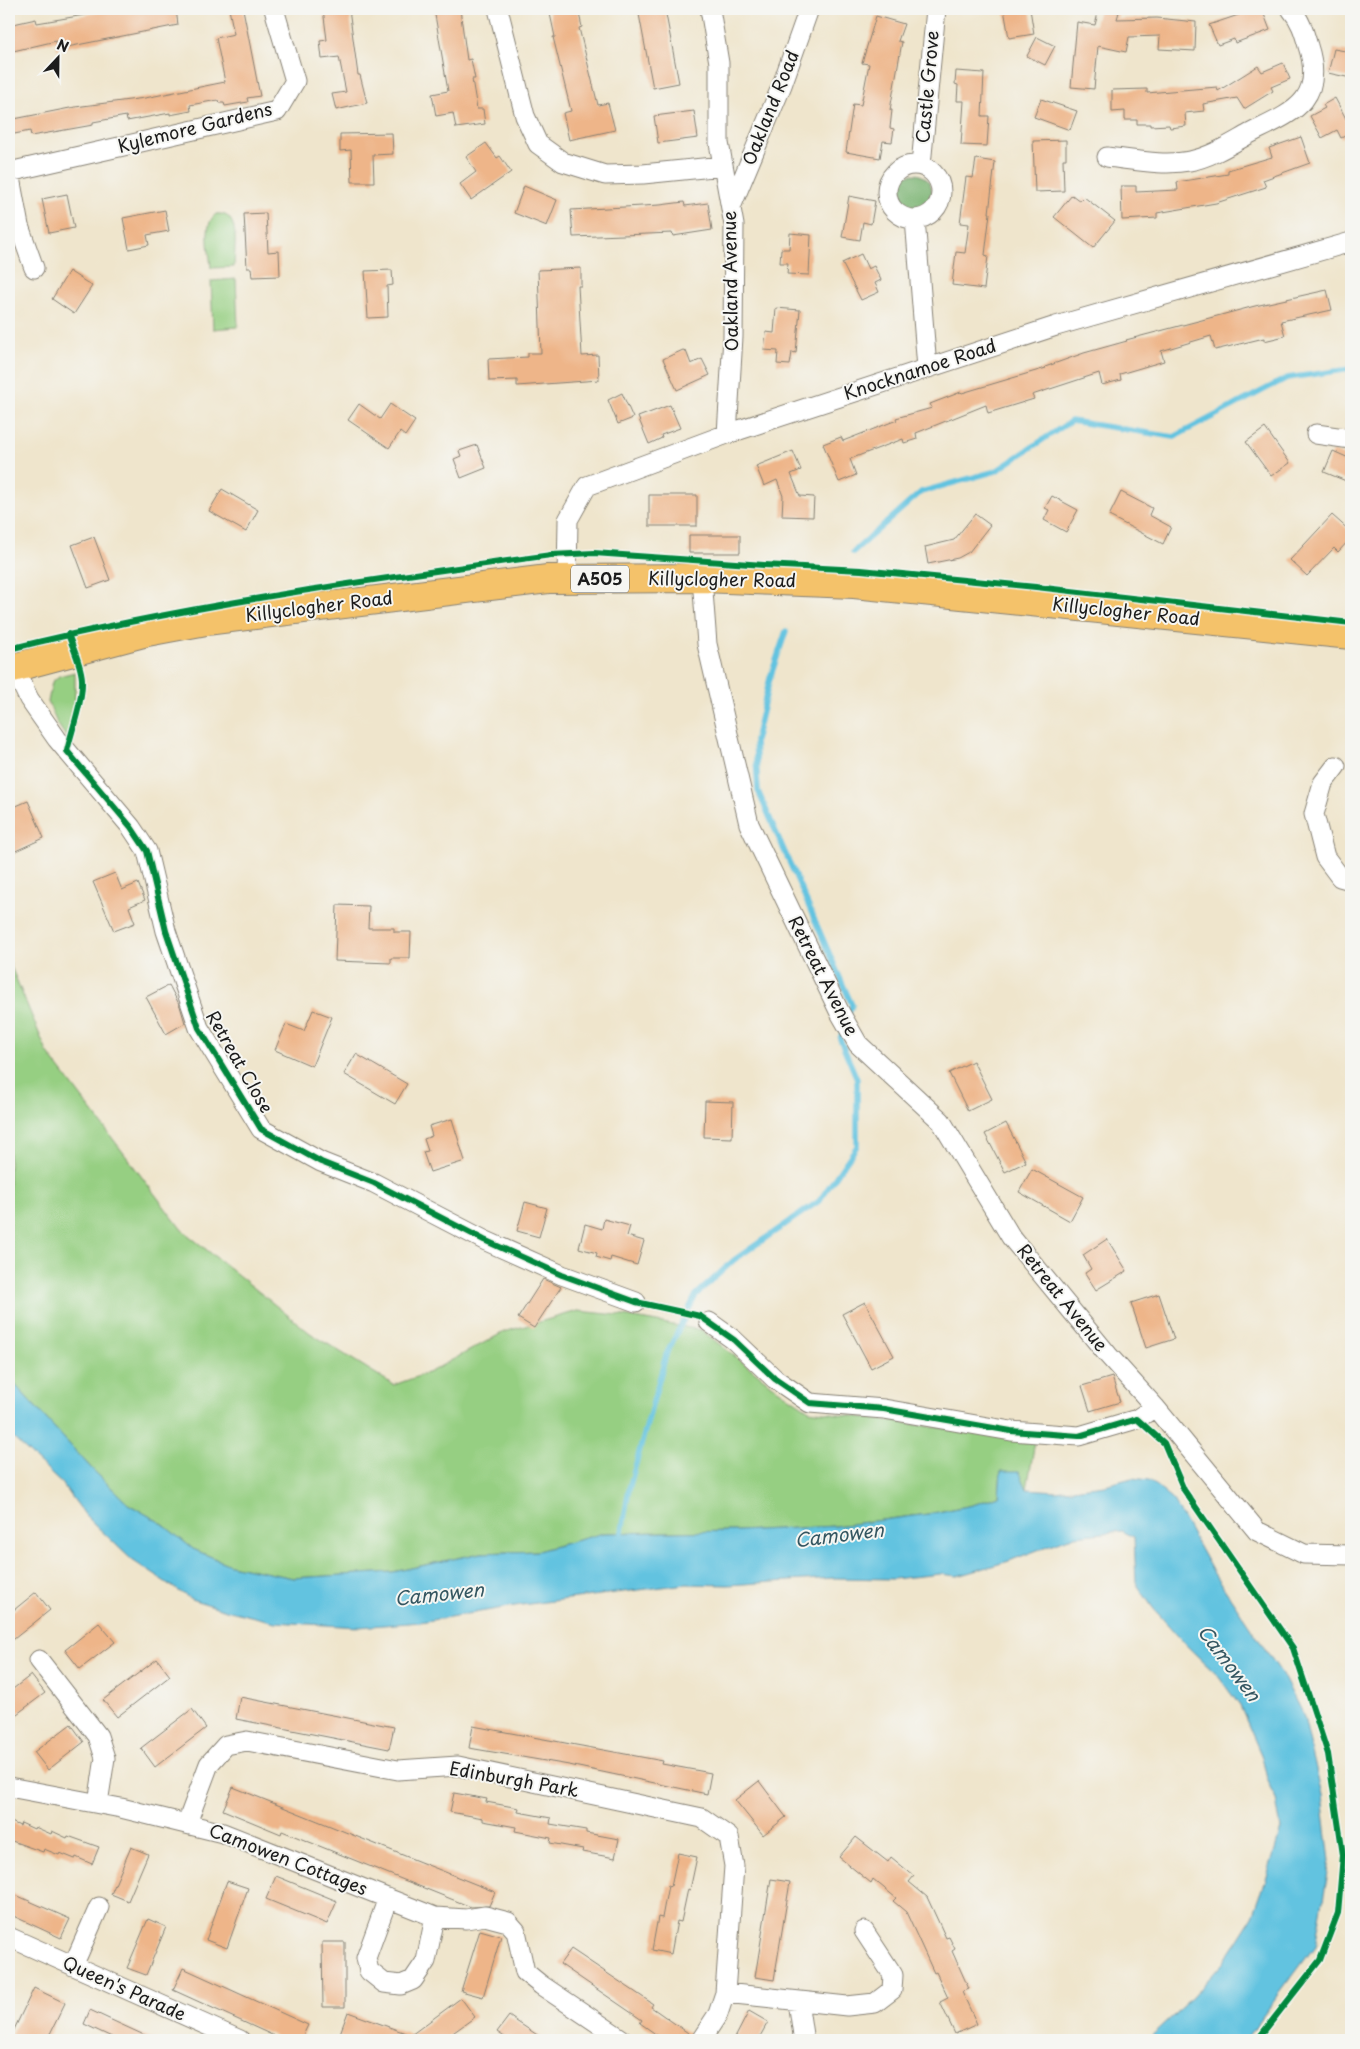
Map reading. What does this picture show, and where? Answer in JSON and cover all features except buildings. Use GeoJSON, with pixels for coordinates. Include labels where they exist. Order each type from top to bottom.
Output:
{"type":"FeatureCollection","features":[{"type":"Feature","properties":{"kind":"highway","name":"Killyclogher Road"},"geometry":{"type":"LineString","coordinates":[[12,669],[148,632],[206,621],[548,579],[702,578],[854,584],[1351,635]]}},
{"type":"Feature","properties":{"kind":"street","name":"Kylemore Gardens"},"geometry":{"type":"LineString","coordinates":[[9,172],[277,111],[295,81],[274,9]]}},
{"type":"Feature","properties":{"kind":"street"},"geometry":{"type":"LineString","coordinates":[[498,9],[525,116],[538,144],[563,162],[605,175],[643,174],[723,166]]}},
{"type":"Feature","properties":{"kind":"street","name":"Oakland Avenue"},"geometry":{"type":"LineString","coordinates":[[710,9],[719,63],[719,143],[734,225],[733,337],[726,434]]}},
{"type":"Feature","properties":{"kind":"street","name":"Oakland Road"},"geometry":{"type":"LineString","coordinates":[[731,207],[782,85],[809,9]]}},
{"type":"Feature","properties":{"kind":"street","name":"Castle Grove"},"geometry":{"type":"LineString","coordinates":[[921,165],[936,9]]}},
{"type":"Feature","properties":{"kind":"street"},"geometry":{"type":"LineString","coordinates":[[1107,157],[1164,164],[1192,160],[1219,150],[1294,110],[1308,94],[1314,77],[1312,58],[1300,20],[1291,9]]}},
{"type":"Feature","properties":{"kind":"street"},"geometry":{"type":"LineString","coordinates":[[908,164],[921,165],[931,170],[938,178],[941,194],[940,200],[935,210],[926,216],[915,219],[902,216],[891,208],[886,195],[888,182],[895,171],[908,164]]}},
{"type":"Feature","properties":{"kind":"street"},"geometry":{"type":"LineString","coordinates":[[9,172],[19,226],[34,268]]}},
{"type":"Feature","properties":{"kind":"street"},"geometry":{"type":"LineString","coordinates":[[915,219],[927,368]]}},
{"type":"Feature","properties":{"kind":"street","name":"Knocknamoe Road"},"geometry":{"type":"LineString","coordinates":[[567,579],[568,520],[587,486],[726,434],[1056,326],[1351,242]]}},
{"type":"Feature","properties":{"kind":"street"},"geometry":{"type":"LineString","coordinates":[[1316,434],[1351,439]]}},
{"type":"Feature","properties":{"kind":"street","name":"Retreat Avenue"},"geometry":{"type":"LineString","coordinates":[[702,578],[707,644],[749,824],[838,1011],[858,1044],[941,1121],[1011,1237],[1257,1531],[1304,1554],[1351,1555]]}},
{"type":"Feature","properties":{"kind":"street","name":"Retreat Close"},"geometry":{"type":"LineString","coordinates":[[12,669],[29,699],[57,739],[131,827],[147,851],[166,931],[199,1028],[261,1129],[321,1162],[374,1183],[484,1240],[562,1275],[636,1302]]}},
{"type":"Feature","properties":{"kind":"street"},"geometry":{"type":"LineString","coordinates":[[1336,766],[1323,783],[1314,814],[1325,857],[1340,877],[1351,880]]}},
{"type":"Feature","properties":{"kind":"street"},"geometry":{"type":"LineString","coordinates":[[709,1322],[734,1340],[775,1379],[810,1403],[884,1408],[1011,1431],[1079,1436],[1137,1419],[1155,1407]]}},
{"type":"Feature","properties":{"kind":"street"},"geometry":{"type":"LineString","coordinates":[[39,1660],[98,1736],[104,1758],[98,1804]]}},
{"type":"Feature","properties":{"kind":"street","name":"Edinburgh Park"},"geometry":{"type":"LineString","coordinates":[[187,1823],[209,1764],[226,1745],[248,1741],[398,1770],[458,1766],[702,1818],[730,1837],[734,1866],[725,1993]]}},
{"type":"Feature","properties":{"kind":"street","name":"Camowen Cottages"},"geometry":{"type":"LineString","coordinates":[[9,1787],[187,1823],[223,1833],[435,1916],[466,1919],[485,1916],[508,1922],[516,1931],[525,1972],[541,1985],[623,2040]]}},
{"type":"Feature","properties":{"kind":"street","name":"Camowen Cottages"},"geometry":{"type":"LineString","coordinates":[[388,1898],[366,1958],[369,1970],[384,1983],[400,1985],[413,1980],[426,1961],[435,1916]]}},
{"type":"Feature","properties":{"kind":"street"},"geometry":{"type":"LineString","coordinates":[[73,1966],[99,1907]]}},
{"type":"Feature","properties":{"kind":"street"},"geometry":{"type":"LineString","coordinates":[[701,2040],[718,2014],[725,1993],[847,2006],[875,2003],[892,1990],[893,1975],[864,1931]]}},
{"type":"Feature","properties":{"kind":"street","name":"Queen's Parade"},"geometry":{"type":"LineString","coordinates":[[9,1937],[240,2040]]}},
{"type":"Feature","properties":{"kind":"street"},"geometry":{"type":"LineString","coordinates":[[798,2001],[803,2035],[802,2040]]}},
{"type":"Feature","properties":{"kind":"green space"},"geometry":{"type":"Polygon","coordinates":[[[914,174],[921,175],[927,179],[931,185],[931,199],[927,205],[921,209],[914,210],[907,209],[901,205],[897,199],[896,192],[897,185],[901,179],[907,175],[914,174]]]}},
{"type":"Feature","properties":{"kind":"green space"},"geometry":{"type":"Polygon","coordinates":[[[216,214],[224,215],[230,219],[233,225],[235,233],[234,267],[211,268],[208,232],[209,225],[216,214]]]}},
{"type":"Feature","properties":{"kind":"green space"},"geometry":{"type":"Polygon","coordinates":[[[236,279],[238,327],[213,329],[211,281],[236,279]]]}},
{"type":"Feature","properties":{"kind":"green space"},"geometry":{"type":"Polygon","coordinates":[[[75,672],[75,706],[67,738],[57,723],[48,702],[52,682],[59,676],[75,672]]]}},
{"type":"Feature","properties":{"kind":"green space"},"geometry":{"type":"Polygon","coordinates":[[[9,962],[47,1052],[182,1230],[310,1333],[394,1385],[430,1372],[504,1332],[578,1311],[618,1315],[701,1330],[776,1388],[809,1410],[1035,1441],[1027,1489],[1001,1471],[999,1496],[973,1505],[928,1514],[836,1526],[739,1531],[604,1533],[538,1551],[481,1553],[393,1572],[293,1578],[230,1565],[193,1549],[161,1523],[128,1504],[92,1469],[9,1378],[9,962]]]}},
{"type":"Feature","properties":{"kind":"water","name":"Camowen"},"geometry":{"type":"Polygon","coordinates":[[[9,1378],[92,1469],[128,1504],[161,1523],[193,1549],[230,1565],[293,1578],[393,1572],[481,1553],[538,1551],[604,1533],[739,1531],[836,1526],[928,1514],[973,1505],[999,1496],[1001,1471],[1019,1471],[1027,1489],[1056,1491],[1105,1485],[1132,1478],[1149,1480],[1173,1500],[1213,1572],[1282,1674],[1304,1717],[1322,1796],[1330,1861],[1315,1946],[1245,2040],[1147,2040],[1185,2005],[1223,1963],[1253,1916],[1281,1829],[1276,1799],[1267,1779],[1262,1757],[1240,1706],[1218,1676],[1186,1645],[1153,1608],[1136,1583],[1134,1537],[1122,1531],[1074,1536],[1009,1561],[957,1576],[940,1574],[893,1579],[834,1578],[728,1585],[686,1584],[521,1605],[420,1622],[359,1627],[275,1622],[191,1599],[132,1560],[86,1516],[64,1486],[9,1434],[9,1378]]]}},
{"type":"Feature","properties":{"kind":"waterway"},"geometry":{"type":"LineString","coordinates":[[853,552],[921,492],[996,471],[1071,421],[1174,437],[1287,378],[1351,369]]}},
{"type":"Feature","properties":{"kind":"waterway"},"geometry":{"type":"LineString","coordinates":[[786,631],[770,678],[755,741],[758,791],[852,1005],[847,1018]]}},
{"type":"Feature","properties":{"kind":"waterway"},"geometry":{"type":"LineString","coordinates":[[621,1538],[629,1489],[666,1355],[696,1295],[734,1260],[819,1201],[857,1146],[857,1079],[840,1039],[844,1027]]}},
{"type":"Feature","properties":{"kind":"cycle path"},"geometry":{"type":"LineString","coordinates":[[9,649],[143,619],[278,595],[551,555],[594,553],[861,570],[1036,587],[1351,623]]}},
{"type":"Feature","properties":{"kind":"cycle path"},"geometry":{"type":"LineString","coordinates":[[68,634],[81,673],[82,688],[67,751],[131,827],[147,851],[166,931],[199,1028],[261,1129],[321,1162],[374,1183],[484,1240],[562,1275],[636,1302],[700,1316],[734,1340],[775,1379],[810,1403],[884,1409],[1011,1431],[1079,1436],[1137,1419],[1164,1443],[1184,1490],[1293,1648],[1328,1754],[1343,1855],[1338,1913],[1320,1960],[1257,2040]]}}]}
